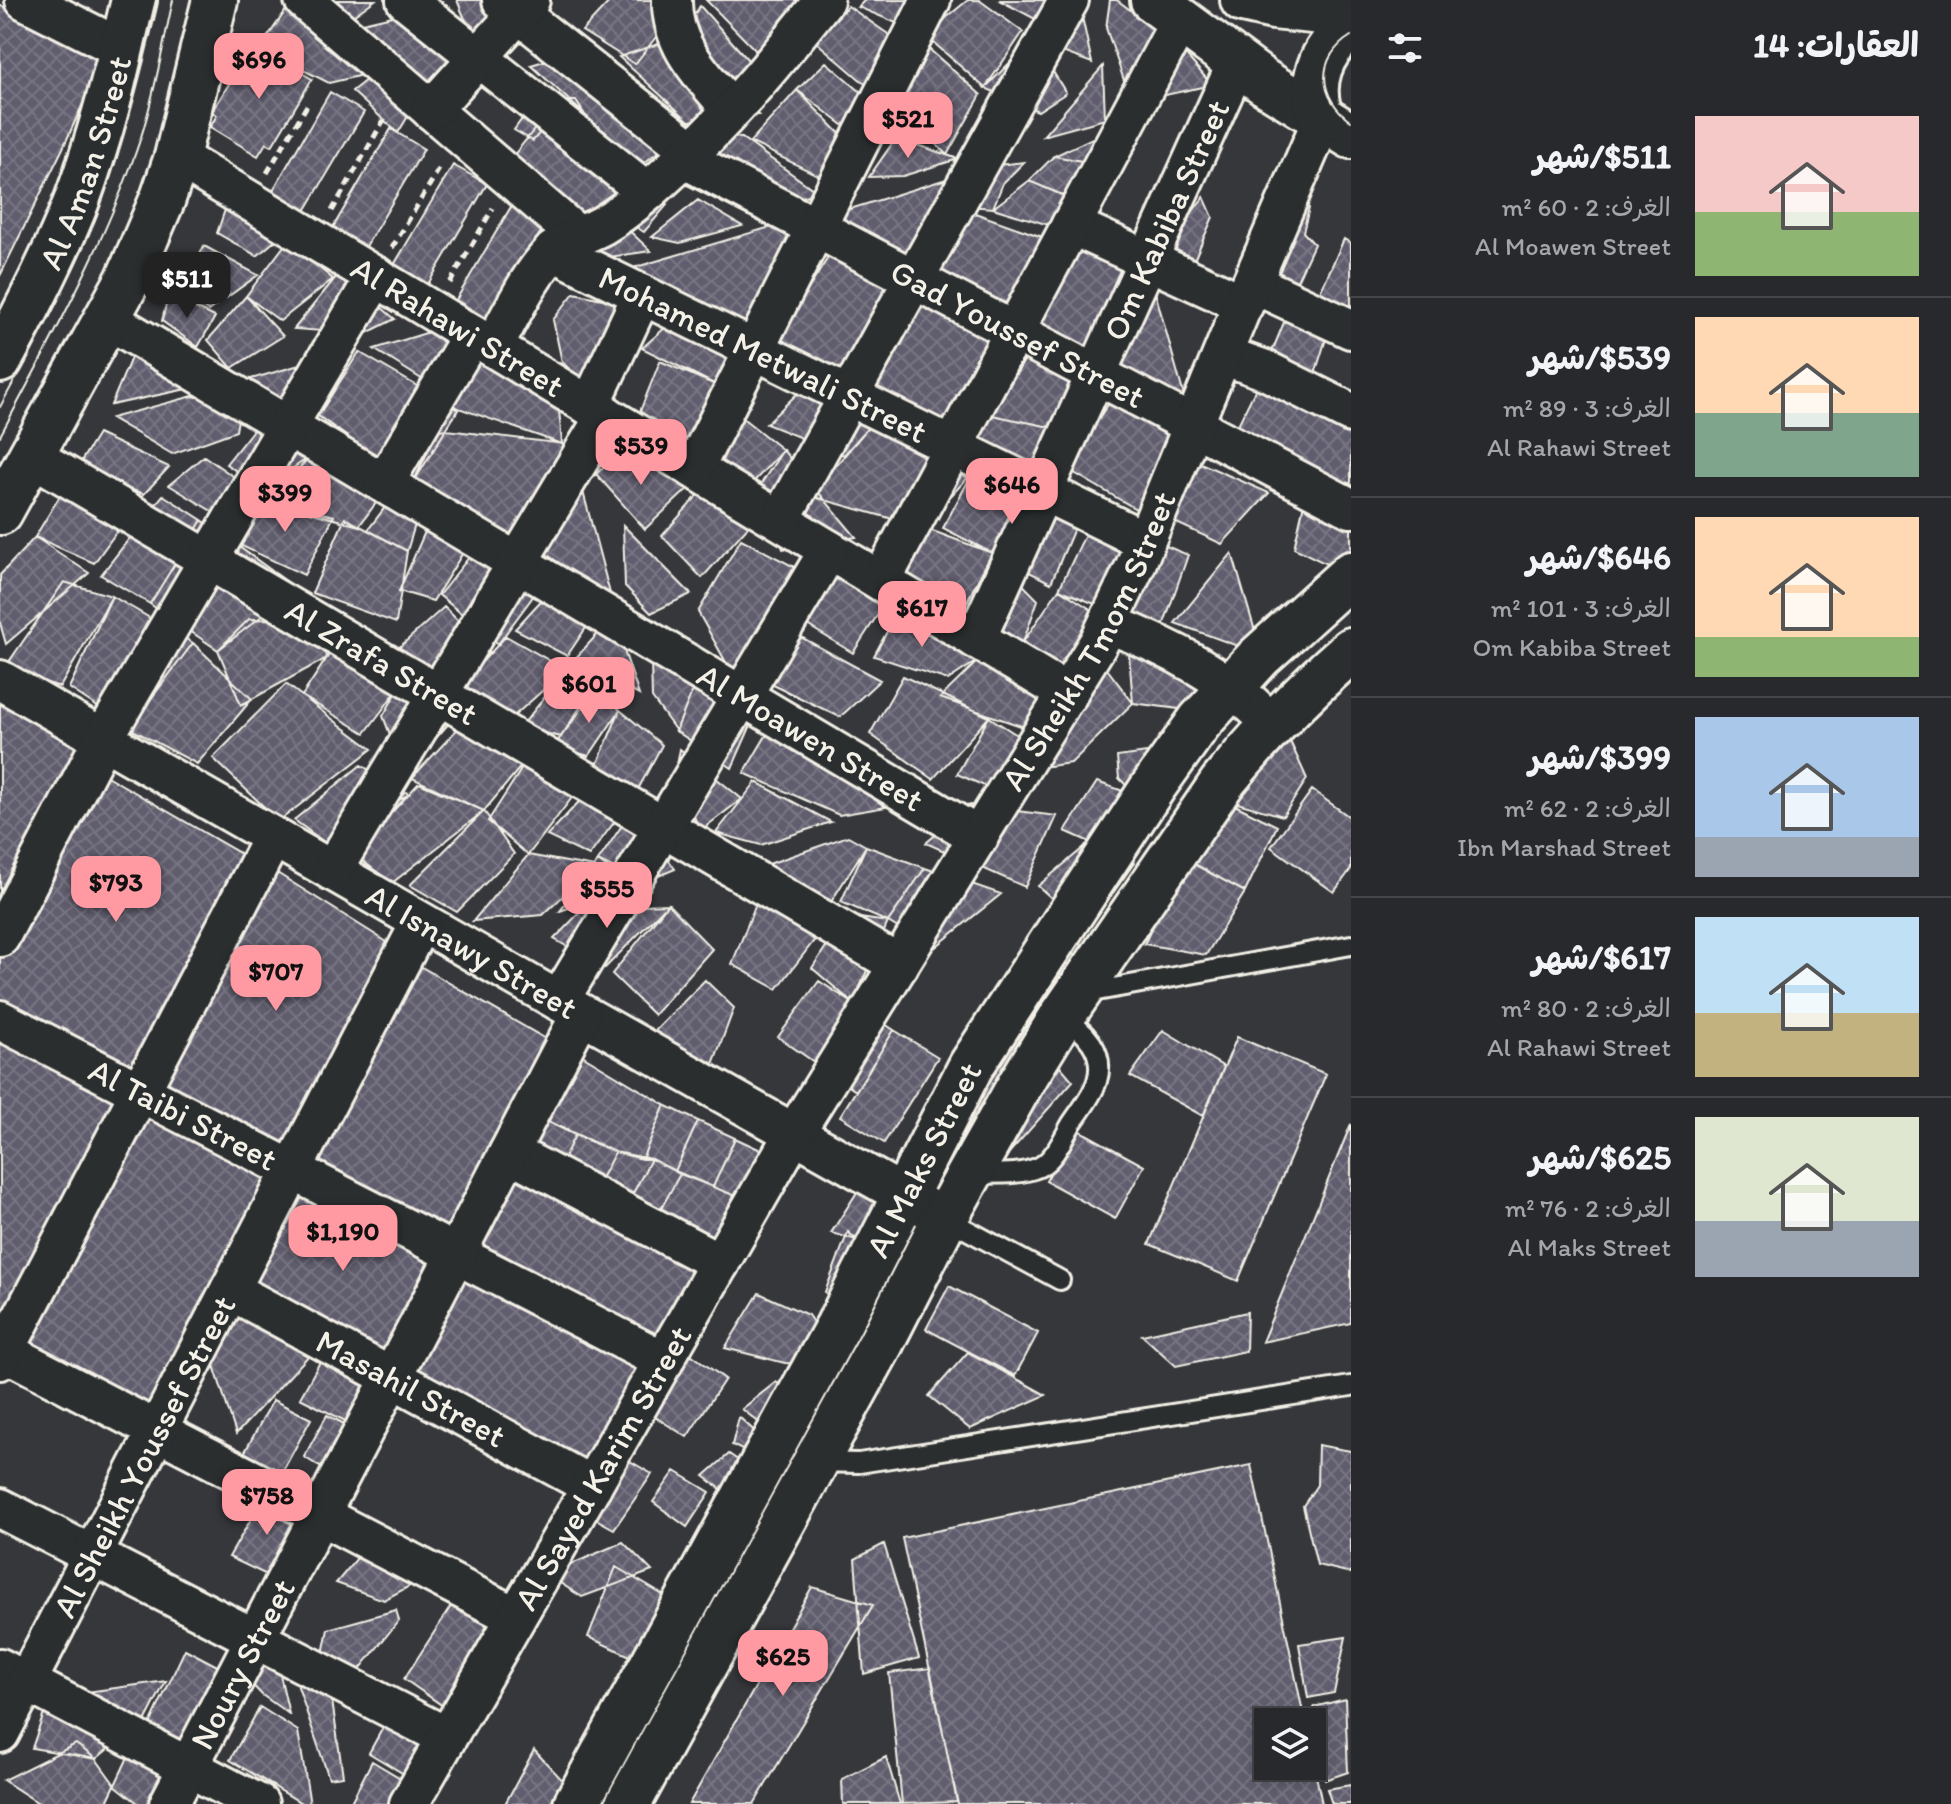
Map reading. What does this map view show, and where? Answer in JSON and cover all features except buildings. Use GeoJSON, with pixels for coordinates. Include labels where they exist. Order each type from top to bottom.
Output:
{"type":"FeatureCollection","features":[{"type":"Feature","properties":{"kind":"main road","name":"Al Aman Street"},"geometry":{"type":"LineString","coordinates":[[6,334],[48,269],[77,200],[101,129],[134,0]]}},
{"type":"Feature","properties":{"kind":"main road"},"geometry":{"type":"LineString","coordinates":[[0,512],[147,240],[177,157],[215,0]]}},
{"type":"Feature","properties":{"kind":"main road"},"geometry":{"type":"LineString","coordinates":[[1243,0],[1274,7],[1351,15]]}},
{"type":"Feature","properties":{"kind":"main road"},"geometry":{"type":"LineString","coordinates":[[1166,10],[1237,63],[1336,128]]}},
{"type":"Feature","properties":{"kind":"main road"},"geometry":{"type":"LineString","coordinates":[[1336,128],[1315,96],[1318,70],[1330,47],[1351,28]]}},
{"type":"Feature","properties":{"kind":"main road","name":"Al Maks Street"},"geometry":{"type":"LineString","coordinates":[[576,1804],[838,1326],[971,1066],[1177,751],[1259,657],[1351,574]]}},
{"type":"Feature","properties":{"kind":"main road","name":"Al Maks Street"},"geometry":{"type":"LineString","coordinates":[[628,1804],[880,1345],[969,1174],[1070,1006],[1222,783],[1273,725],[1351,650]]}},
{"type":"Feature","properties":{"kind":"street"},"geometry":{"type":"LineString","coordinates":[[25,0],[122,49]]}},
{"type":"Feature","properties":{"kind":"street","name":"Mohamed Metwali Street"},"geometry":{"type":"LineString","coordinates":[[304,0],[510,178],[566,244],[642,295],[1145,541]]}},
{"type":"Feature","properties":{"kind":"street"},"geometry":{"type":"LineString","coordinates":[[406,0],[646,191]]}},
{"type":"Feature","properties":{"kind":"street"},"geometry":{"type":"LineString","coordinates":[[672,0],[672,19],[684,51],[731,109]]}},
{"type":"Feature","properties":{"kind":"street"},"geometry":{"type":"LineString","coordinates":[[384,483],[482,341],[538,270],[566,244],[603,225],[688,154],[731,109],[824,0]]}},
{"type":"Feature","properties":{"kind":"street"},"geometry":{"type":"LineString","coordinates":[[694,469],[931,0]]}},
{"type":"Feature","properties":{"kind":"street"},"geometry":{"type":"LineString","coordinates":[[780,520],[1069,0]]}},
{"type":"Feature","properties":{"kind":"street"},"geometry":{"type":"LineString","coordinates":[[417,98],[478,58],[517,4]]}},
{"type":"Feature","properties":{"kind":"street","name":"Gad Youssef Street"},"geometry":{"type":"LineString","coordinates":[[517,4],[688,154],[816,228],[1351,508]]}},
{"type":"Feature","properties":{"kind":"street"},"geometry":{"type":"LineString","coordinates":[[881,581],[1071,225],[1166,10]]}},
{"type":"Feature","properties":{"kind":"street","name":"Om Kabiba Street"},"geometry":{"type":"LineString","coordinates":[[976,639],[1237,63]]}},
{"type":"Feature","properties":{"kind":"street","name":"Al Sheikh Tmom Street"},"geometry":{"type":"LineString","coordinates":[[795,1132],[1109,624],[1248,293],[1336,128]]}},
{"type":"Feature","properties":{"kind":"street","name":"Al Rahawi Street"},"geometry":{"type":"LineString","coordinates":[[177,157],[1068,694]]}},
{"type":"Feature","properties":{"kind":"street"},"geometry":{"type":"LineString","coordinates":[[1071,225],[1148,260],[1351,329]]}},
{"type":"Feature","properties":{"kind":"street"},"geometry":{"type":"LineString","coordinates":[[0,937],[103,739],[376,276]]}},
{"type":"Feature","properties":{"kind":"street"},"geometry":{"type":"LineString","coordinates":[[332,871],[517,562],[598,411],[642,295]]}},
{"type":"Feature","properties":{"kind":"street","name":"Al Moawen Street"},"geometry":{"type":"LineString","coordinates":[[106,318],[979,837]]}},
{"type":"Feature","properties":{"kind":"street"},"geometry":{"type":"LineString","coordinates":[[1223,355],[1265,370],[1351,413]]}},
{"type":"Feature","properties":{"kind":"street","name":"Al Zrafa Street"},"geometry":{"type":"LineString","coordinates":[[30,455],[899,965]]}},
{"type":"Feature","properties":{"kind":"street","name":"Noury Street"},"geometry":{"type":"LineString","coordinates":[[169,1804],[509,1152],[570,1008],[663,827],[829,550]]}},
{"type":"Feature","properties":{"kind":"street"},"geometry":{"type":"LineString","coordinates":[[1109,624],[1172,651],[1231,687],[1255,705],[1273,725]]}},
{"type":"Feature","properties":{"kind":"street","name":"Al Isnawy Street"},"geometry":{"type":"LineString","coordinates":[[0,680],[570,1008],[945,1218]]}},
{"type":"Feature","properties":{"kind":"street"},"geometry":{"type":"LineString","coordinates":[[273,837],[2,1353],[516,1617]]}},
{"type":"Feature","properties":{"kind":"street","name":"Al Sheikh Youssef Street"},"geometry":{"type":"LineString","coordinates":[[0,1733],[13,1675],[93,1555],[421,922]]}},
{"type":"Feature","properties":{"kind":"street","name":"Al Taibi Street"},"geometry":{"type":"LineString","coordinates":[[0,1020],[664,1361]]}},
{"type":"Feature","properties":{"kind":"street","name":"Al Sayed Karim Street"},"geometry":{"type":"LineString","coordinates":[[409,1804],[795,1132]]}},
{"type":"Feature","properties":{"kind":"street"},"geometry":{"type":"LineString","coordinates":[[509,1152],[720,1263]]}},
{"type":"Feature","properties":{"kind":"street","name":"Masahil Street"},"geometry":{"type":"LineString","coordinates":[[230,1290],[592,1486]]}},
{"type":"Feature","properties":{"kind":"street"},"geometry":{"type":"LineString","coordinates":[[0,1508],[447,1737]]}},
{"type":"Feature","properties":{"kind":"street"},"geometry":{"type":"LineString","coordinates":[[13,1675],[259,1804]]}},
{"type":"Feature","properties":{"kind":"lane"},"geometry":{"type":"LineString","coordinates":[[969,1174],[1024,1172],[1041,1166],[1053,1156],[1097,1083],[1097,1056],[1070,1006],[1351,945]]}},
{"type":"Feature","properties":{"kind":"lane"},"geometry":{"type":"LineString","coordinates":[[945,1218],[1060,1280]]}},
{"type":"Feature","properties":{"kind":"lane"},"geometry":{"type":"LineString","coordinates":[[816,1462],[859,1463],[1351,1386]]}},
{"type":"Feature","properties":{"kind":"path"},"geometry":{"type":"LineString","coordinates":[[316,240],[417,98]]}},
{"type":"Feature","properties":{"kind":"path"},"geometry":{"type":"LineString","coordinates":[[251,201],[309,102]]}},
{"type":"Feature","properties":{"kind":"path"},"geometry":{"type":"LineString","coordinates":[[376,276],[459,134]]}},
{"type":"Feature","properties":{"kind":"path"},"geometry":{"type":"LineString","coordinates":[[433,311],[510,178]]}},
{"type":"Feature","properties":{"kind":"tram line"},"geometry":{"type":"LineString","coordinates":[[0,407],[63,290],[106,191],[123,137],[156,0]]}},
{"type":"Feature","properties":{"kind":"tram line"},"geometry":{"type":"LineString","coordinates":[[0,436],[77,290],[112,214],[141,137],[173,0]]}},
{"type":"Feature","properties":{"kind":"tram line"},"geometry":{"type":"LineString","coordinates":[[1351,36],[1331,55],[1325,78],[1332,101],[1351,121]]}}]}
